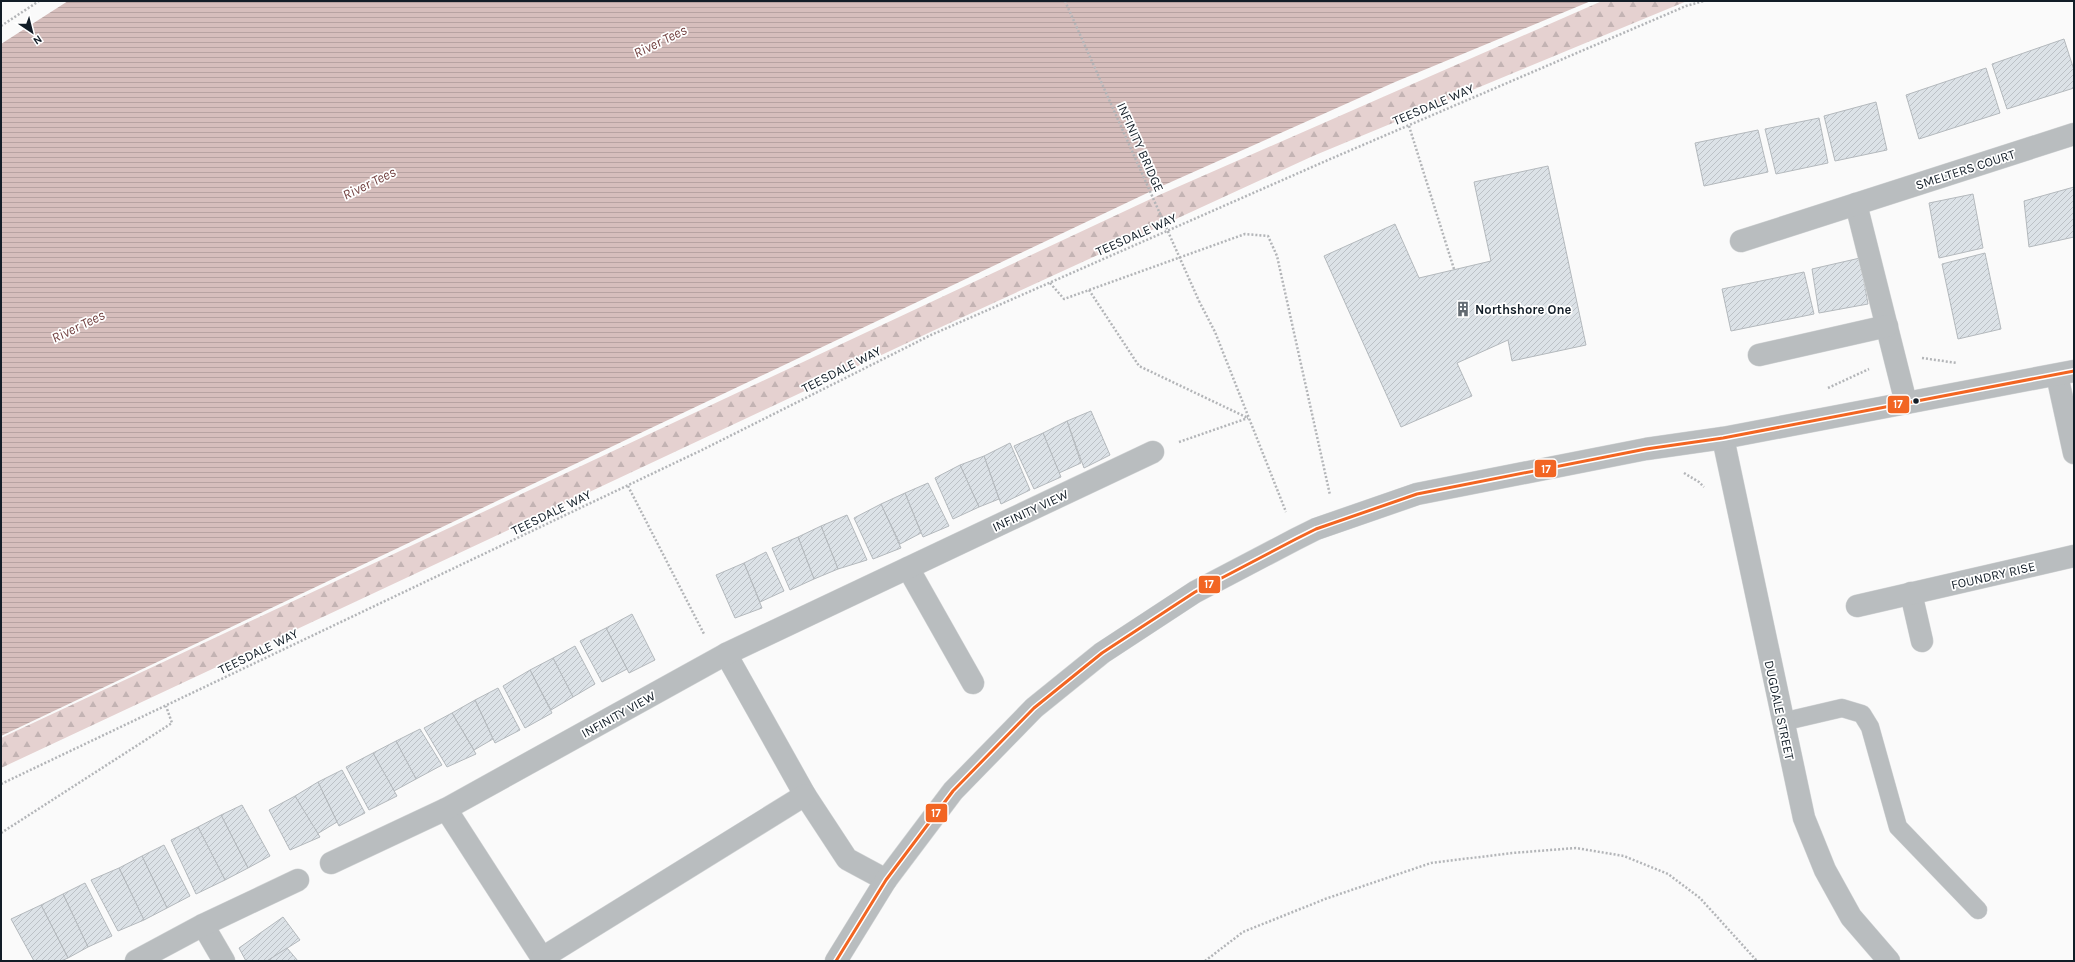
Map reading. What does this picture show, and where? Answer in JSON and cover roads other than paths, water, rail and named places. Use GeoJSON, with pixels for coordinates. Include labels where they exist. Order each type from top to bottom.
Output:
{"type":"FeatureCollection","features":[{"type":"Feature","properties":{"kind":"street","name":"SMELTERS COURT"},"geometry":{"type":"LineString","coordinates":[[1741,242],[2074,134]]}},
{"type":"Feature","properties":{"kind":"street"},"geometry":{"type":"LineString","coordinates":[[1856,204],[1906,403]]}},
{"type":"Feature","properties":{"kind":"street"},"geometry":{"type":"LineString","coordinates":[[1759,355],[1887,326]]}},
{"type":"Feature","properties":{"kind":"street"},"geometry":{"type":"LineString","coordinates":[[836,961],[886,880],[953,791],[1034,708],[1102,653],[1195,592],[1296,539],[1338,522],[1417,494],[1638,450],[1723,438],[2066,373],[2074,454]]}},
{"type":"Feature","properties":{"kind":"street","name":"DUGDALE STREET"},"geometry":{"type":"LineString","coordinates":[[1723,438],[1782,722],[1804,818],[1825,870],[1851,917],[1889,961]]}},
{"type":"Feature","properties":{"kind":"street","name":"INFINITY VIEW"},"geometry":{"type":"LineString","coordinates":[[331,862],[446,809],[722,657],[1153,452]]}},
{"type":"Feature","properties":{"kind":"street","name":"FOUNDRY RISE"},"geometry":{"type":"LineString","coordinates":[[1857,606],[2074,556]]}},
{"type":"Feature","properties":{"kind":"street"},"geometry":{"type":"LineString","coordinates":[[908,568],[973,683]]}},
{"type":"Feature","properties":{"kind":"street"},"geometry":{"type":"LineString","coordinates":[[1911,593],[1922,640]]}},
{"type":"Feature","properties":{"kind":"street"},"geometry":{"type":"LineString","coordinates":[[722,657],[805,795],[847,859],[886,880]]}},
{"type":"Feature","properties":{"kind":"street"},"geometry":{"type":"LineString","coordinates":[[446,809],[543,960],[805,795]]}},
{"type":"Feature","properties":{"kind":"street"},"geometry":{"type":"LineString","coordinates":[[136,961],[203,925],[298,880]]}},
{"type":"Feature","properties":{"kind":"street"},"geometry":{"type":"LineString","coordinates":[[203,925],[224,961]]}},
{"type":"Feature","properties":{"kind":"lane"},"geometry":{"type":"LineString","coordinates":[[1782,722],[1842,708],[1862,714],[1870,727],[1898,826],[1978,910]]}},
{"type":"Feature","properties":{"kind":"water","name":"River Tees"},"geometry":{"type":"Polygon","coordinates":[[[68,1],[1591,1],[1395,82],[1162,186],[1,736],[1,44],[68,1]]]}},
{"type":"Feature","properties":{"kind":"place","name":"Northshore One"},"geometry":{"type":"Point","coordinates":[1463,309]}}]}
